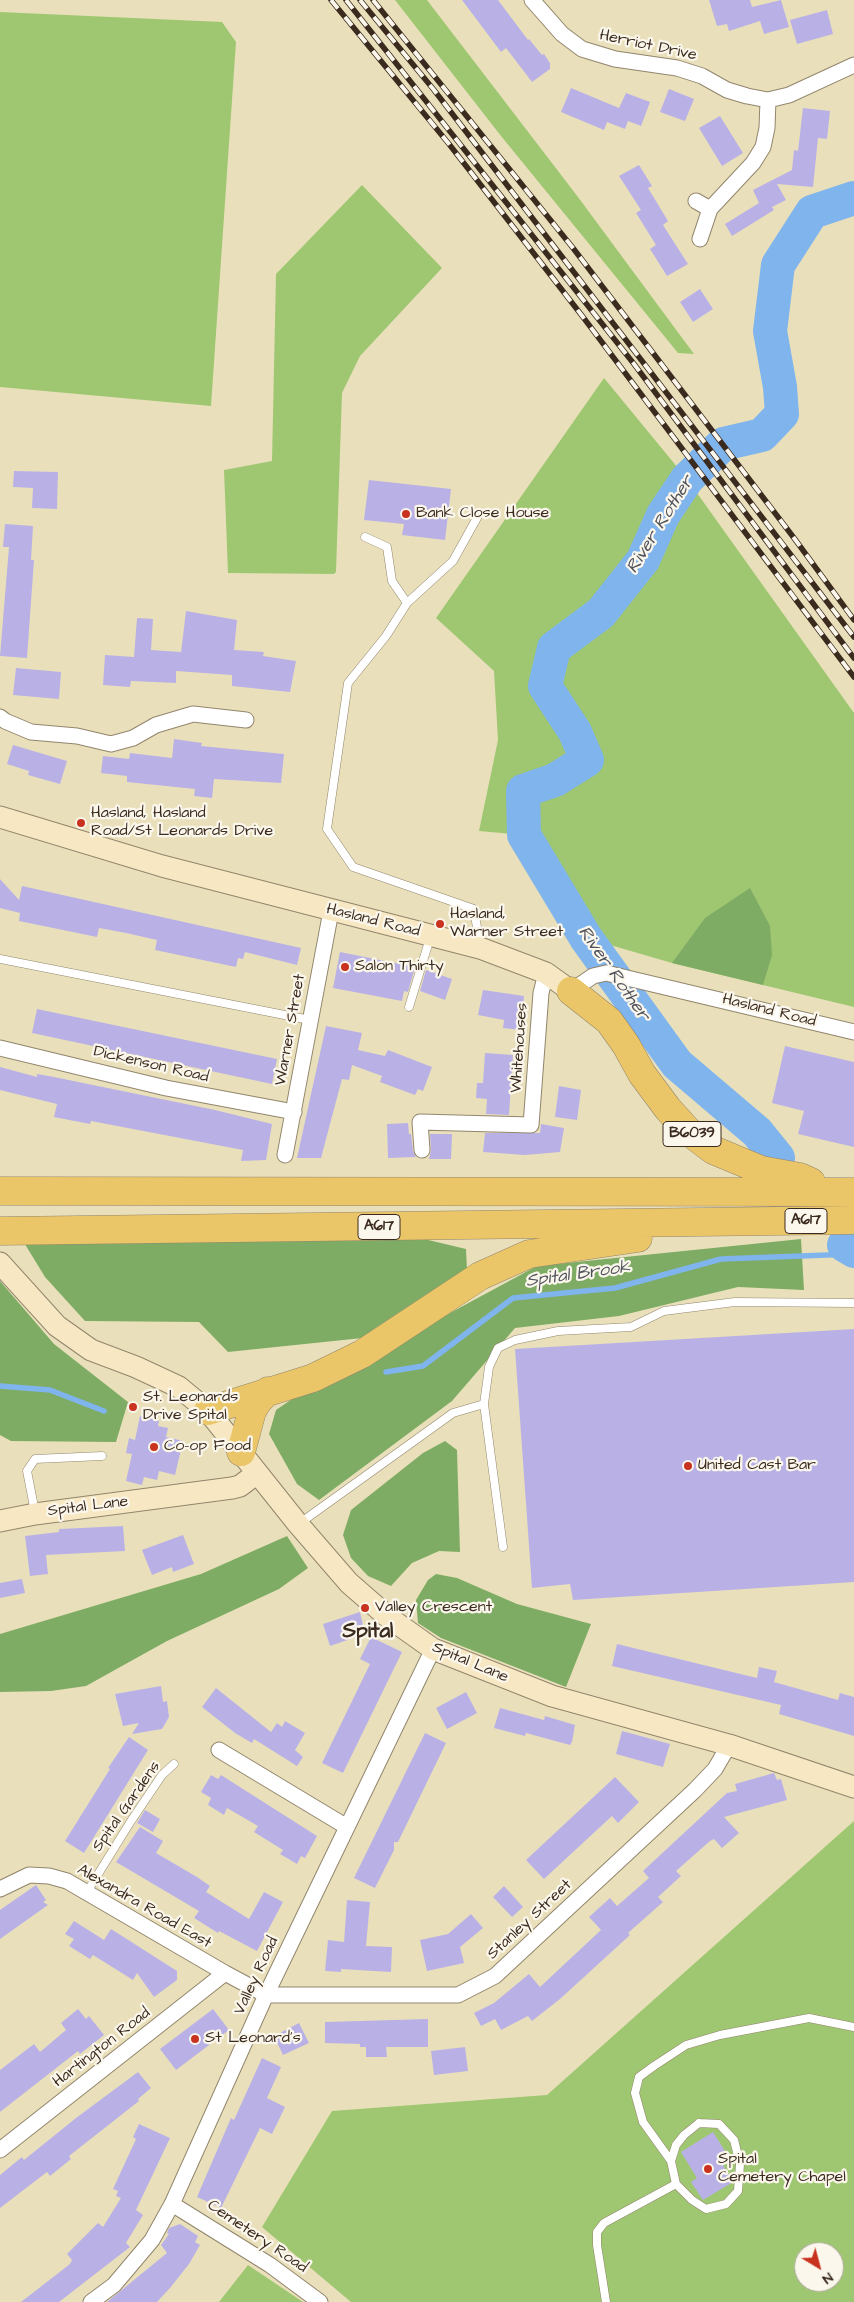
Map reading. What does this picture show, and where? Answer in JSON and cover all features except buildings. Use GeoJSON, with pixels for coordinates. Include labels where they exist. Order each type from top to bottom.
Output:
{"type":"FeatureCollection","features":[{"type":"Feature","properties":{"kind":"highway","name":"B6039"},"geometry":{"type":"LineString","coordinates":[[582,983],[626,1045],[642,1074],[668,1109],[688,1131],[713,1150],[761,1170],[800,1177],[845,1192]]}},
{"type":"Feature","properties":{"kind":"highway","name":"A617"},"geometry":{"type":"LineString","coordinates":[[0,1190],[845,1192]]}},
{"type":"Feature","properties":{"kind":"highway","name":"A617"},"geometry":{"type":"LineString","coordinates":[[0,1231],[854,1220]]}},
{"type":"Feature","properties":{"kind":"highway"},"geometry":{"type":"LineString","coordinates":[[208,1411],[314,1378],[362,1354],[480,1276],[529,1254],[759,1221]]}},
{"type":"Feature","properties":{"kind":"highway"},"geometry":{"type":"LineString","coordinates":[[241,1452],[252,1411],[258,1401],[268,1391]]}},
{"type":"Feature","properties":{"kind":"street","name":"Herriot Drive"},"geometry":{"type":"LineString","coordinates":[[532,0],[562,34],[582,49],[615,59],[677,68],[702,76],[727,90],[768,100],[796,92],[854,65]]}},
{"type":"Feature","properties":{"kind":"street"},"geometry":{"type":"LineString","coordinates":[[700,239],[710,209],[754,164],[763,147],[767,128],[768,100]]}},
{"type":"Feature","properties":{"kind":"street"},"geometry":{"type":"LineString","coordinates":[[696,201],[710,209]]}},
{"type":"Feature","properties":{"kind":"street"},"geometry":{"type":"LineString","coordinates":[[0,717],[31,732],[77,736],[111,744],[133,738],[156,725],[192,714],[246,720]]}},
{"type":"Feature","properties":{"kind":"street","name":"Hasland Road"},"geometry":{"type":"LineString","coordinates":[[0,817],[162,866],[330,911],[480,948],[546,973],[582,983],[606,973],[854,1032]]}},
{"type":"Feature","properties":{"kind":"street","name":"Warner Street"},"geometry":{"type":"LineString","coordinates":[[285,1155],[330,911]]}},
{"type":"Feature","properties":{"kind":"street","name":"Whitehouses"},"geometry":{"type":"LineString","coordinates":[[422,1150],[420,1122],[531,1126],[541,993],[546,973]]}},
{"type":"Feature","properties":{"kind":"street","name":"Dickenson Road"},"geometry":{"type":"LineString","coordinates":[[0,1048],[175,1090],[294,1112]]}},
{"type":"Feature","properties":{"kind":"street"},"geometry":{"type":"LineString","coordinates":[[1,1264],[57,1326],[91,1350],[179,1386],[208,1411],[257,1473]]}},
{"type":"Feature","properties":{"kind":"street","name":"Spital Lane"},"geometry":{"type":"LineString","coordinates":[[0,1521],[35,1514],[232,1488],[240,1486],[257,1473],[349,1583],[396,1623],[433,1649],[552,1696],[729,1745],[854,1787]]}},
{"type":"Feature","properties":{"kind":"street","name":"Valley Road"},"geometry":{"type":"LineString","coordinates":[[91,2302],[114,2285],[152,2240],[172,2204],[266,1995],[433,1649]]}},
{"type":"Feature","properties":{"kind":"street","name":"Stanley Street"},"geometry":{"type":"LineString","coordinates":[[266,1995],[458,1994],[495,1976],[695,1790],[715,1769],[729,1745]]}},
{"type":"Feature","properties":{"kind":"street"},"geometry":{"type":"LineString","coordinates":[[219,1750],[347,1827]]}},
{"type":"Feature","properties":{"kind":"street","name":"Alexandra Road East"},"geometry":{"type":"LineString","coordinates":[[0,1889],[29,1875],[49,1876],[67,1882],[225,1974],[266,1995]]}},
{"type":"Feature","properties":{"kind":"street","name":"Hartington Road"},"geometry":{"type":"LineString","coordinates":[[0,2150],[225,1974]]}},
{"type":"Feature","properties":{"kind":"street","name":"Cemetery Road"},"geometry":{"type":"LineString","coordinates":[[172,2204],[270,2265],[320,2302]]}},
{"type":"Feature","properties":{"kind":"lane"},"geometry":{"type":"LineString","coordinates":[[478,516],[453,561],[406,603],[386,636],[348,683],[327,830],[353,867],[474,909],[480,948]]}},
{"type":"Feature","properties":{"kind":"lane"},"geometry":{"type":"LineString","coordinates":[[364,537],[387,547],[392,581],[406,603]]}},
{"type":"Feature","properties":{"kind":"lane"},"geometry":{"type":"LineString","coordinates":[[409,1008],[431,936]]}},
{"type":"Feature","properties":{"kind":"lane"},"geometry":{"type":"LineString","coordinates":[[0,959],[310,1020]]}},
{"type":"Feature","properties":{"kind":"lane"},"geometry":{"type":"LineString","coordinates":[[503,1547],[484,1404],[489,1367],[498,1348],[515,1340],[558,1331],[632,1327],[664,1311],[735,1302],[854,1303]]}},
{"type":"Feature","properties":{"kind":"lane"},"geometry":{"type":"LineString","coordinates":[[298,1524],[453,1413],[484,1404]]}},
{"type":"Feature","properties":{"kind":"lane"},"geometry":{"type":"LineString","coordinates":[[35,1514],[27,1471],[36,1459],[102,1456]]}},
{"type":"Feature","properties":{"kind":"lane","name":"Spital Gardens"},"geometry":{"type":"LineString","coordinates":[[87,1892],[131,1821],[162,1776],[174,1764]]}},
{"type":"Feature","properties":{"kind":"lane"},"geometry":{"type":"LineString","coordinates":[[671,2161],[676,2145],[684,2135],[699,2123],[719,2124],[734,2140],[740,2164],[738,2191],[726,2204],[706,2209],[692,2200],[676,2184],[671,2161],[643,2122],[635,2093],[639,2077],[654,2066],[686,2045],[729,2033],[809,2018],[854,2027]]}},
{"type":"Feature","properties":{"kind":"lane"},"geometry":{"type":"LineString","coordinates":[[606,2302],[597,2245],[598,2232],[604,2223],[676,2184]]}},
{"type":"Feature","properties":{"kind":"green space"},"geometry":{"type":"Polygon","coordinates":[[[395,0],[427,0],[578,197],[694,354],[678,353],[501,136],[395,0]]]}},
{"type":"Feature","properties":{"kind":"green space"},"geometry":{"type":"Polygon","coordinates":[[[0,12],[222,22],[236,42],[211,406],[0,387],[0,12]]]}},
{"type":"Feature","properties":{"kind":"green space"},"geometry":{"type":"Polygon","coordinates":[[[362,185],[442,268],[360,356],[342,393],[336,572],[334,574],[228,573],[224,470],[272,461],[276,274],[362,185]]]}},
{"type":"Feature","properties":{"kind":"green space"},"geometry":{"type":"Polygon","coordinates":[[[604,378],[687,479],[854,713],[854,1007],[672,963],[586,938],[524,835],[479,831],[498,740],[494,671],[436,618],[604,378]]]}},
{"type":"Feature","properties":{"kind":"green space"},"geometry":{"type":"Polygon","coordinates":[[[750,888],[770,926],[772,955],[763,985],[672,963],[705,918],[750,888]]]}},
{"type":"Feature","properties":{"kind":"green space"},"geometry":{"type":"Polygon","coordinates":[[[420,1238],[466,1249],[467,1270],[372,1337],[228,1352],[199,1322],[85,1321],[45,1277],[23,1241],[420,1238]]]}},
{"type":"Feature","properties":{"kind":"green space"},"geometry":{"type":"Polygon","coordinates":[[[801,1239],[804,1290],[738,1287],[619,1316],[515,1328],[452,1401],[319,1500],[297,1484],[269,1434],[276,1410],[298,1395],[537,1266],[801,1239]]]}},
{"type":"Feature","properties":{"kind":"green space"},"geometry":{"type":"Polygon","coordinates":[[[0,1281],[54,1344],[128,1402],[116,1442],[11,1441],[0,1435],[0,1281]]]}},
{"type":"Feature","properties":{"kind":"green space"},"geometry":{"type":"Polygon","coordinates":[[[445,1441],[457,1450],[460,1552],[439,1551],[412,1563],[391,1586],[368,1576],[351,1558],[343,1535],[351,1510],[423,1453],[445,1441]]]}},
{"type":"Feature","properties":{"kind":"green space"},"geometry":{"type":"Polygon","coordinates":[[[287,1536],[308,1568],[279,1589],[167,1641],[86,1686],[51,1691],[0,1692],[0,1634],[201,1574],[287,1536]]]}},
{"type":"Feature","properties":{"kind":"green space"},"geometry":{"type":"Polygon","coordinates":[[[436,1574],[457,1578],[517,1604],[591,1624],[566,1687],[441,1638],[418,1623],[416,1600],[428,1580],[436,1574]]]}},
{"type":"Feature","properties":{"kind":"green space"},"geometry":{"type":"Polygon","coordinates":[[[854,1821],[854,2302],[351,2302],[262,2227],[332,2111],[547,2095],[854,1821]]]}},
{"type":"Feature","properties":{"kind":"green space"},"geometry":{"type":"Polygon","coordinates":[[[248,2265],[303,2302],[219,2302],[248,2265]]]}},
{"type":"Feature","properties":{"kind":"waterway","name":"River Rother"},"geometry":{"type":"LineString","coordinates":[[778,1158],[757,1132],[677,1064],[586,938],[524,835],[523,791],[555,780],[587,760],[575,732],[545,686],[554,648],[601,613],[643,560],[663,515],[687,479],[723,444],[762,435],[782,414],[780,387],[770,331],[778,265],[812,212],[854,198]]}},
{"type":"Feature","properties":{"kind":"waterway","name":"River Rother"},"geometry":{"type":"LineString","coordinates":[[844,1245],[854,1251]]}},
{"type":"Feature","properties":{"kind":"waterway","name":"Spital Brook"},"geometry":{"type":"LineString","coordinates":[[386,1372],[423,1366],[513,1298],[615,1288],[721,1259],[854,1254]]}},
{"type":"Feature","properties":{"kind":"waterway","name":"Spital Brook"},"geometry":{"type":"LineString","coordinates":[[0,1386],[50,1390],[104,1411]]}},
{"type":"Feature","properties":{"kind":"railway"},"geometry":{"type":"LineString","coordinates":[[331,0],[449,144],[583,317],[854,677]]}},
{"type":"Feature","properties":{"kind":"railway"},"geometry":{"type":"LineString","coordinates":[[346,0],[634,364],[854,658]]}},
{"type":"Feature","properties":{"kind":"railway"},"geometry":{"type":"LineString","coordinates":[[360,0],[434,90],[854,637]]}},
{"type":"Feature","properties":{"kind":"railway"},"geometry":{"type":"LineString","coordinates":[[373,0],[573,248],[794,538],[854,620]]}},
{"type":"Feature","properties":{"kind":"place","name":"Bank Close House"},"geometry":{"type":"Point","coordinates":[406,514]}},
{"type":"Feature","properties":{"kind":"place","name":"Hasland, Hasland Road/St Leonards Drive"},"geometry":{"type":"Point","coordinates":[81,823]}},
{"type":"Feature","properties":{"kind":"place","name":"Hasland, Warner Street"},"geometry":{"type":"Point","coordinates":[440,924]}},
{"type":"Feature","properties":{"kind":"place","name":"Salon Thirty"},"geometry":{"type":"Point","coordinates":[345,967]}},
{"type":"Feature","properties":{"kind":"place","name":"St. Leonards Drive Spital"},"geometry":{"type":"Point","coordinates":[133,1407]}},
{"type":"Feature","properties":{"kind":"place","name":"Co-op Food"},"geometry":{"type":"Point","coordinates":[154,1447]}},
{"type":"Feature","properties":{"kind":"place","name":"United Cast Bar"},"geometry":{"type":"Point","coordinates":[688,1466]}},
{"type":"Feature","properties":{"kind":"place","name":"Valley Crescent"},"geometry":{"type":"Point","coordinates":[365,1608]}},
{"type":"Feature","properties":{"kind":"place","name":"St Leonard's"},"geometry":{"type":"Point","coordinates":[195,2039]}},
{"type":"Feature","properties":{"kind":"place","name":"Spital Cemetery Chapel"},"geometry":{"type":"Point","coordinates":[708,2169]}},
{"type":"Feature","properties":{"kind":"district","name":"Spital"},"geometry":{"type":"Point","coordinates":[368,1633]}}]}
